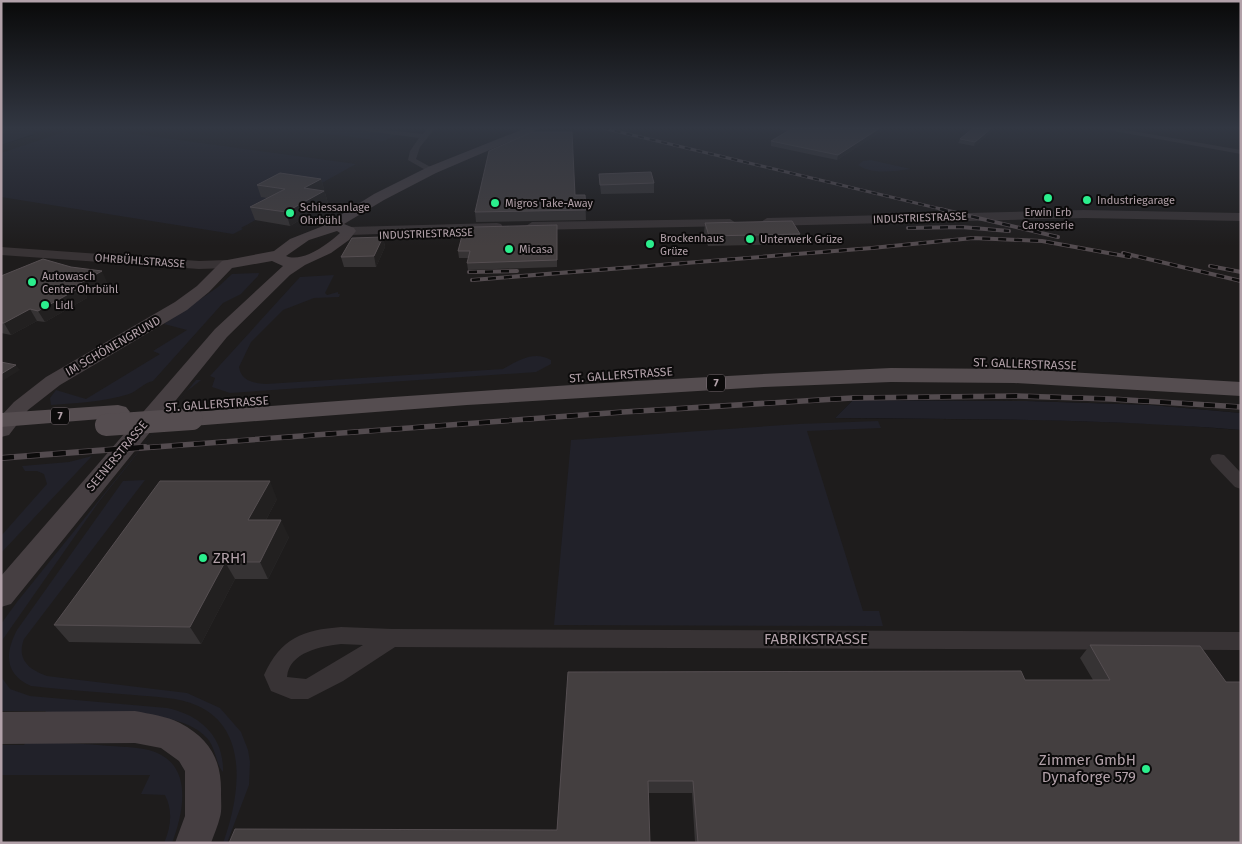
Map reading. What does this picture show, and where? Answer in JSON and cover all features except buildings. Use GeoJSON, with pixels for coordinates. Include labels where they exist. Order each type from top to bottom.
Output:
{"type":"FeatureCollection","features":[{"type":"Feature","properties":{"kind":"main road","name":"SEENERSTRASSE"},"geometry":{"type":"LineString","coordinates":[[256,297],[279,258],[316,232],[328,228],[379,197],[438,167]]}},
{"type":"Feature","properties":{"kind":"main road","name":"SEENERSTRASSE"},"geometry":{"type":"LineString","coordinates":[[1,596],[221,333],[290,266],[313,257],[346,233],[347,224],[379,197]]}},
{"type":"Feature","properties":{"kind":"main road","name":"SEENERSTRASSE"},"geometry":{"type":"LineString","coordinates":[[328,228],[346,233]]}},
{"type":"Feature","properties":{"kind":"main road","name":"SEENERSTRASSE"},"geometry":{"type":"LineString","coordinates":[[279,258],[299,262]]}},
{"type":"Feature","properties":{"kind":"main road","name":"OHRBÜHLSTRASSE"},"geometry":{"type":"LineString","coordinates":[[227,264],[279,258]]}},
{"type":"Feature","properties":{"kind":"main road","name":"IM SCHÖNENGRUND"},"geometry":{"type":"LineString","coordinates":[[3,426],[21,406],[52,381],[180,306],[214,279],[227,264]]}},
{"type":"Feature","properties":{"kind":"main road","name":"ST. GALLERSTRASSE"},"geometry":{"type":"LineString","coordinates":[[3,426],[112,419],[738,367],[883,362],[994,362],[1094,366],[1241,378]]}},
{"type":"Feature","properties":{"kind":"main road","name":"ST. GALLERSTRASSE"},"geometry":{"type":"LineString","coordinates":[[196,412],[764,380],[891,375],[1034,376],[1241,389]]}},
{"type":"Feature","properties":{"kind":"main road"},"geometry":{"type":"LineString","coordinates":[[1,728],[135,727],[168,734],[191,749],[202,766],[204,784],[203,816],[193,843]]}},
{"type":"Feature","properties":{"kind":"street"},"geometry":{"type":"LineString","coordinates":[[427,167],[432,170]]}},
{"type":"Feature","properties":{"kind":"street","name":"INDUSTRIESTRASSE"},"geometry":{"type":"LineString","coordinates":[[346,233],[362,236],[513,228],[1084,214],[1241,217]]}},
{"type":"Feature","properties":{"kind":"street","name":"OHRBÜHLSTRASSE"},"geometry":{"type":"LineString","coordinates":[[1,251],[199,265],[227,264]]}},
{"type":"Feature","properties":{"kind":"street"},"geometry":{"type":"LineString","coordinates":[[1218,459],[1241,483]]}},
{"type":"Feature","properties":{"kind":"street","name":"FABRIKSTRASSE"},"geometry":{"type":"LineString","coordinates":[[392,638],[308,689],[291,689],[279,684],[275,675],[279,664],[287,654],[314,638],[335,636],[392,638],[1241,641]]}},
{"type":"Feature","properties":{"kind":"shaded area"},"geometry":{"type":"Polygon","coordinates":[[[1,167],[1241,167],[1241,413],[1151,405],[1027,401],[853,400],[835,418],[1045,420],[1164,424],[1241,430],[1241,843],[1,843],[1,167]]]}},
{"type":"Feature","properties":{"kind":"shaded area"},"geometry":{"type":"Polygon","coordinates":[[[1,167],[350,167],[233,234],[1,197],[1,167]]]}},
{"type":"Feature","properties":{"kind":"shaded area"},"geometry":{"type":"Polygon","coordinates":[[[904,167],[911,169],[877,171],[864,168],[904,167]]]}},
{"type":"Feature","properties":{"kind":"shaded area"},"geometry":{"type":"Polygon","coordinates":[[[259,273],[241,294],[223,303],[153,381],[146,383],[132,393],[119,397],[90,402],[51,405],[50,398],[56,390],[86,399],[160,354],[153,351],[187,330],[164,324],[218,287],[232,274],[259,273]]]}},
{"type":"Feature","properties":{"kind":"shaded area"},"geometry":{"type":"Polygon","coordinates":[[[334,275],[325,293],[327,295],[338,292],[340,294],[339,297],[314,298],[283,310],[251,342],[239,367],[240,372],[245,378],[253,382],[266,384],[503,369],[532,356],[545,357],[551,360],[551,364],[536,372],[230,393],[212,387],[215,378],[210,376],[300,277],[334,275]]]}},
{"type":"Feature","properties":{"kind":"shaded area"},"geometry":{"type":"Polygon","coordinates":[[[196,380],[201,380],[187,391],[196,380]]]}},
{"type":"Feature","properties":{"kind":"shaded area"},"geometry":{"type":"Polygon","coordinates":[[[853,400],[1027,401],[1151,405],[1241,413],[1241,430],[1089,422],[835,418],[853,400]]]}},
{"type":"Feature","properties":{"kind":"shaded area"},"geometry":{"type":"Polygon","coordinates":[[[167,416],[98,503],[1,642],[1,624],[17,602],[167,416]]]}},
{"type":"Feature","properties":{"kind":"shaded area"},"geometry":{"type":"Polygon","coordinates":[[[878,421],[881,428],[807,431],[863,611],[879,611],[883,626],[554,625],[571,440],[798,424],[878,421]]]}},
{"type":"Feature","properties":{"kind":"shaded area"},"geometry":{"type":"Polygon","coordinates":[[[92,456],[1,553],[1,536],[47,484],[44,474],[37,471],[25,471],[22,466],[69,462],[92,456]]]}},
{"type":"Feature","properties":{"kind":"shaded area"},"geometry":{"type":"Polygon","coordinates":[[[145,480],[24,639],[22,646],[23,658],[35,671],[47,676],[187,693],[220,708],[241,732],[248,750],[250,762],[249,785],[227,843],[223,843],[233,807],[236,767],[227,731],[215,717],[198,706],[175,699],[31,686],[16,675],[9,662],[10,647],[17,630],[123,481],[145,480]]]}},
{"type":"Feature","properties":{"kind":"shaded area"},"geometry":{"type":"Polygon","coordinates":[[[2,678],[10,689],[30,696],[167,708],[179,711],[190,716],[208,729],[219,748],[223,772],[207,738],[193,728],[175,720],[131,714],[44,714],[46,711],[1,711],[2,678]]]}},
{"type":"Feature","properties":{"kind":"shaded area"},"geometry":{"type":"Polygon","coordinates":[[[26,742],[139,748],[150,750],[167,759],[176,768],[182,792],[182,805],[172,843],[164,843],[170,819],[168,801],[165,795],[141,794],[150,775],[1,775],[1,745],[24,745],[26,742]]]}},
{"type":"Feature","properties":{"kind":"railway"},"geometry":{"type":"LineString","coordinates":[[767,167],[945,210]]}},
{"type":"Feature","properties":{"kind":"railway"},"geometry":{"type":"LineString","coordinates":[[940,209],[1058,237]]}},
{"type":"Feature","properties":{"kind":"railway"},"geometry":{"type":"LineString","coordinates":[[908,228],[961,227],[1009,231]]}},
{"type":"Feature","properties":{"kind":"railway"},"geometry":{"type":"LineString","coordinates":[[472,280],[872,248],[973,238],[1042,241],[1130,257]]}},
{"type":"Feature","properties":{"kind":"railway"},"geometry":{"type":"LineString","coordinates":[[1123,253],[1241,281]]}},
{"type":"Feature","properties":{"kind":"railway"},"geometry":{"type":"LineString","coordinates":[[1210,266],[1241,272]]}},
{"type":"Feature","properties":{"kind":"railway"},"geometry":{"type":"LineString","coordinates":[[469,272],[517,271]]}},
{"type":"Feature","properties":{"kind":"railway"},"geometry":{"type":"LineString","coordinates":[[128,449],[623,412],[852,398],[1017,396],[1111,399],[1241,407]]}},
{"type":"Feature","properties":{"kind":"railway"},"geometry":{"type":"LineString","coordinates":[[1,458],[145,447]]}},
{"type":"Feature","properties":{"kind":"place","name":"Erwin Erb Carosserie"},"geometry":{"type":"Point","coordinates":[1048,198]}},
{"type":"Feature","properties":{"kind":"place","name":"Industriegarage"},"geometry":{"type":"Point","coordinates":[1087,200]}},
{"type":"Feature","properties":{"kind":"place","name":"Migros Take-Away"},"geometry":{"type":"Point","coordinates":[495,203]}},
{"type":"Feature","properties":{"kind":"place","name":"Schiessanlage Ohrbühl"},"geometry":{"type":"Point","coordinates":[290,213]}},
{"type":"Feature","properties":{"kind":"place","name":"Unterwerk Grüze"},"geometry":{"type":"Point","coordinates":[750,239]}},
{"type":"Feature","properties":{"kind":"place","name":"Brockenhaus Grüze"},"geometry":{"type":"Point","coordinates":[650,244]}},
{"type":"Feature","properties":{"kind":"place","name":"Micasa"},"geometry":{"type":"Point","coordinates":[509,249]}},
{"type":"Feature","properties":{"kind":"place","name":"Autowasch Center Ohrbühl"},"geometry":{"type":"Point","coordinates":[32,282]}},
{"type":"Feature","properties":{"kind":"place","name":"Lidl"},"geometry":{"type":"Point","coordinates":[45,305]}},
{"type":"Feature","properties":{"kind":"place","name":"ZRH1"},"geometry":{"type":"Point","coordinates":[203,558]}},
{"type":"Feature","properties":{"kind":"place","name":"Zimmer GmbH Dynaforge 579"},"geometry":{"type":"Point","coordinates":[1146,769]}}]}
